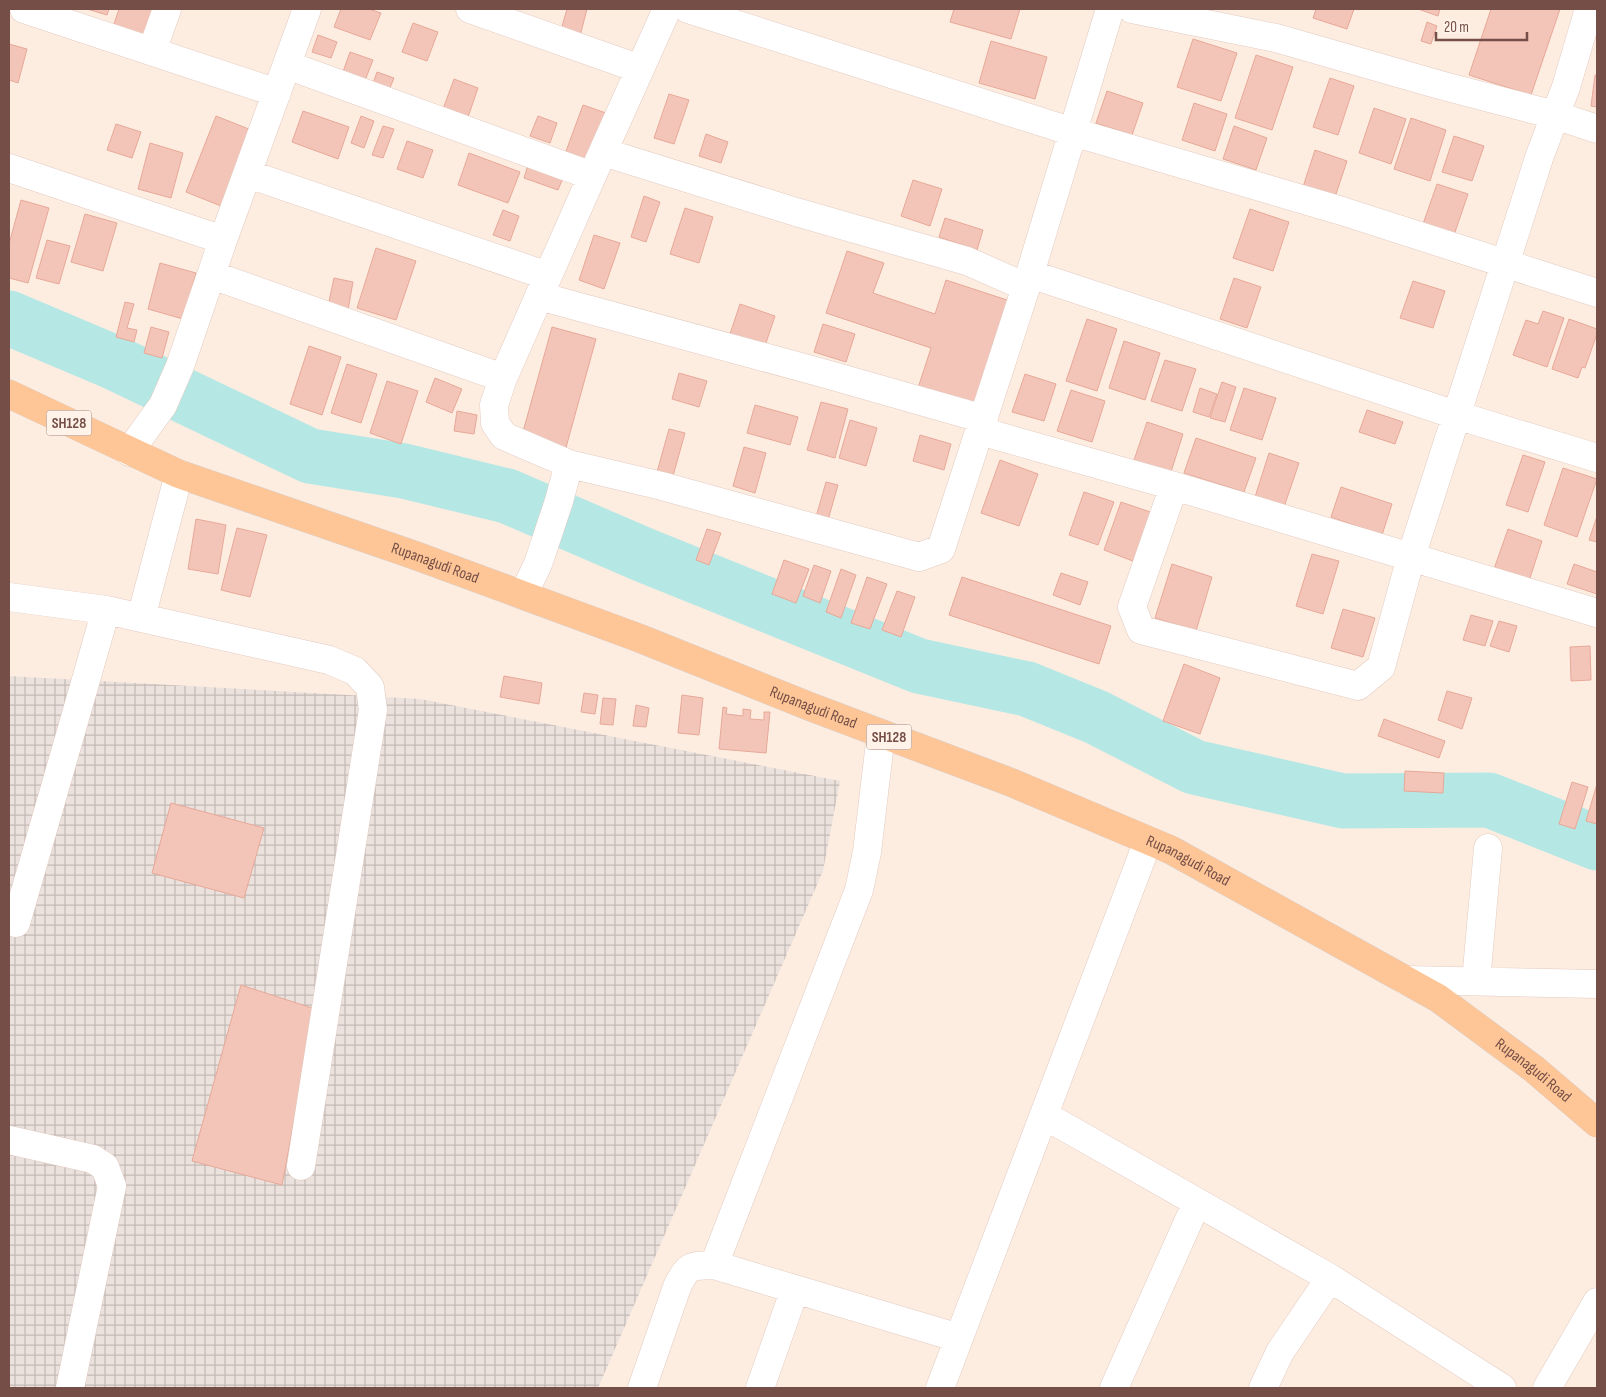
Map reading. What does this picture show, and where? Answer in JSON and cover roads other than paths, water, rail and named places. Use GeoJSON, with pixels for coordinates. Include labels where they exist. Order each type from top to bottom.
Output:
{"type":"FeatureCollection","features":[{"type":"Feature","properties":{"kind":"main road","name":"Rupanagudi Road"},"geometry":{"type":"LineString","coordinates":[[9,394],[179,474],[414,554],[639,638],[802,704],[1010,782],[1171,850],[1446,1004],[1534,1069],[1597,1123]]}},
{"type":"Feature","properties":{"kind":"street"},"geometry":{"type":"LineString","coordinates":[[24,9],[277,93]]}},
{"type":"Feature","properties":{"kind":"street"},"geometry":{"type":"LineString","coordinates":[[152,51],[167,9]]}},
{"type":"Feature","properties":{"kind":"street"},"geometry":{"type":"LineString","coordinates":[[129,452],[163,405],[180,366],[223,240],[307,9]]}},
{"type":"Feature","properties":{"kind":"street"},"geometry":{"type":"LineString","coordinates":[[470,9],[640,69]]}},
{"type":"Feature","properties":{"kind":"street"},"geometry":{"type":"LineString","coordinates":[[667,9],[503,378],[494,405],[495,422],[504,436],[569,464],[662,486],[919,557],[941,549],[1028,280],[1110,9]]}},
{"type":"Feature","properties":{"kind":"street"},"geometry":{"type":"LineString","coordinates":[[688,9],[1073,132],[1342,211],[1597,294]]}},
{"type":"Feature","properties":{"kind":"street"},"geometry":{"type":"LineString","coordinates":[[1132,9],[1276,38],[1440,85],[1555,115],[1597,129]]}},
{"type":"Feature","properties":{"kind":"street"},"geometry":{"type":"LineString","coordinates":[[1174,486],[1132,607],[1142,630],[1358,686],[1382,667],[1411,557],[1504,264],[1540,155],[1566,87],[1588,9]]}},
{"type":"Feature","properties":{"kind":"street"},"geometry":{"type":"LineString","coordinates":[[287,65],[597,164],[796,212],[967,261],[1597,458]]}},
{"type":"Feature","properties":{"kind":"street"},"geometry":{"type":"LineString","coordinates":[[9,168],[223,240]]}},
{"type":"Feature","properties":{"kind":"street"},"geometry":{"type":"LineString","coordinates":[[248,174],[543,286],[826,374],[1174,486],[1597,612]]}},
{"type":"Feature","properties":{"kind":"street"},"geometry":{"type":"LineString","coordinates":[[212,275],[503,378]]}},
{"type":"Feature","properties":{"kind":"street"},"geometry":{"type":"LineString","coordinates":[[522,595],[538,564],[569,464]]}},
{"type":"Feature","properties":{"kind":"street"},"geometry":{"type":"LineString","coordinates":[[141,618],[179,474]]}},
{"type":"Feature","properties":{"kind":"street"},"geometry":{"type":"LineString","coordinates":[[9,597],[106,610],[330,660],[355,670],[370,687],[373,710],[301,1166]]}},
{"type":"Feature","properties":{"kind":"street"},"geometry":{"type":"LineString","coordinates":[[16,923],[106,610]]}},
{"type":"Feature","properties":{"kind":"street"},"geometry":{"type":"LineString","coordinates":[[714,1265],[858,890],[867,852],[881,734]]}},
{"type":"Feature","properties":{"kind":"street"},"geometry":{"type":"LineString","coordinates":[[940,1388],[1148,841]]}},
{"type":"Feature","properties":{"kind":"street"},"geometry":{"type":"LineString","coordinates":[[1476,981],[1488,848]]}},
{"type":"Feature","properties":{"kind":"street"},"geometry":{"type":"LineString","coordinates":[[1405,980],[1597,984]]}},
{"type":"Feature","properties":{"kind":"street"},"geometry":{"type":"LineString","coordinates":[[1044,1115],[1330,1278],[1502,1388]]}},
{"type":"Feature","properties":{"kind":"street"},"geometry":{"type":"LineString","coordinates":[[9,1143],[93,1159],[105,1167],[112,1186],[70,1388]]}},
{"type":"Feature","properties":{"kind":"street"},"geometry":{"type":"LineString","coordinates":[[1114,1388],[1197,1202]]}},
{"type":"Feature","properties":{"kind":"street"},"geometry":{"type":"LineString","coordinates":[[642,1388],[677,1287],[683,1274],[692,1266],[714,1265],[959,1338]]}},
{"type":"Feature","properties":{"kind":"street"},"geometry":{"type":"LineString","coordinates":[[1263,1388],[1280,1352],[1330,1278]]}},
{"type":"Feature","properties":{"kind":"street"},"geometry":{"type":"LineString","coordinates":[[760,1388],[795,1289]]}},
{"type":"Feature","properties":{"kind":"street"},"geometry":{"type":"LineString","coordinates":[[1547,1388],[1597,1302]]}},
{"type":"Feature","properties":{"kind":"waterway"},"geometry":{"type":"LineString","coordinates":[[9,318],[113,362],[310,456],[404,471],[507,496],[644,555],[919,666],[1027,689],[1096,717],[1194,767],[1343,801],[1489,800],[1597,843]]}}]}
